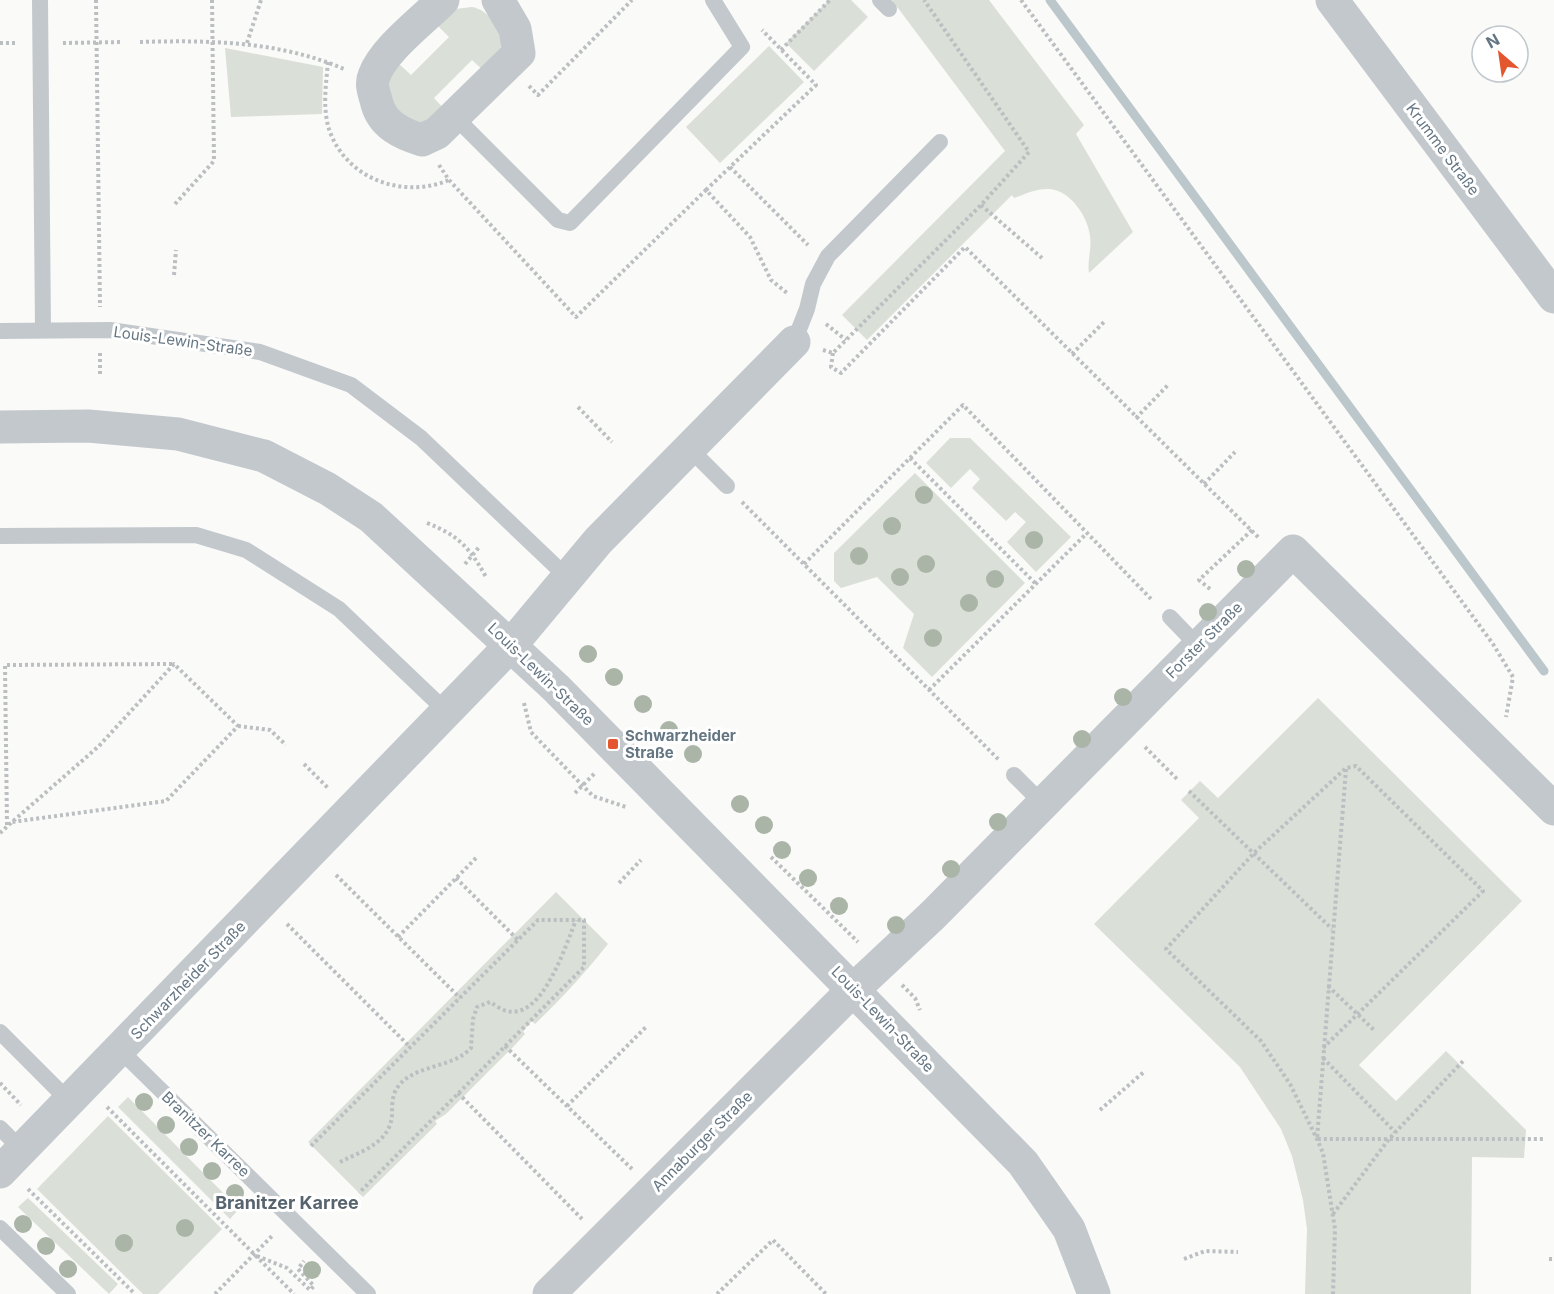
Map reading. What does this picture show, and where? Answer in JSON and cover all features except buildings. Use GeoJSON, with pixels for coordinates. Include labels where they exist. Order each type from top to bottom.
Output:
{"type":"FeatureCollection","features":[{"type":"Feature","properties":{"kind":"street"},"geometry":{"type":"LineString","coordinates":[[443,0],[385,58],[374,76],[372,85],[379,111],[398,132],[422,140],[437,133],[519,53],[515,29],[498,0]]}},
{"type":"Feature","properties":{"kind":"street","name":"Krumme Straße"},"geometry":{"type":"LineString","coordinates":[[1332,0],[1554,297]]}},
{"type":"Feature","properties":{"kind":"street","name":"Schwarzheider Straße"},"geometry":{"type":"LineString","coordinates":[[7,1154],[69,1101],[120,1050],[512,644],[598,541],[691,450],[794,342]]}},
{"type":"Feature","properties":{"kind":"street","name":"Louis-Lewin-Straße"},"geometry":{"type":"LineString","coordinates":[[0,427],[88,426],[178,434],[264,456],[328,489],[371,517],[512,644],[1023,1163],[1069,1228],[1094,1294]]}},
{"type":"Feature","properties":{"kind":"street","name":"Forster Straße"},"geometry":{"type":"LineString","coordinates":[[854,989],[900,948],[1293,551],[1554,809]]}},
{"type":"Feature","properties":{"kind":"street","name":"Annaburger Straße"},"geometry":{"type":"LineString","coordinates":[[549,1294],[854,989]]}},
{"type":"Feature","properties":{"kind":"lane"},"geometry":{"type":"LineString","coordinates":[[40,0],[43,330]]}},
{"type":"Feature","properties":{"kind":"lane"},"geometry":{"type":"LineString","coordinates":[[454,117],[558,220],[570,223],[742,47],[713,0]]}},
{"type":"Feature","properties":{"kind":"lane"},"geometry":{"type":"LineString","coordinates":[[794,342],[807,309],[813,284],[828,256],[940,142]]}},
{"type":"Feature","properties":{"kind":"lane","name":"Louis-Lewin-Straße"},"geometry":{"type":"LineString","coordinates":[[0,331],[101,330],[260,352],[351,385],[422,438],[568,578]]}},
{"type":"Feature","properties":{"kind":"lane"},"geometry":{"type":"LineString","coordinates":[[691,450],[727,486]]}},
{"type":"Feature","properties":{"kind":"lane"},"geometry":{"type":"LineString","coordinates":[[0,536],[196,535],[246,550],[339,609],[446,711]]}},
{"type":"Feature","properties":{"kind":"lane"},"geometry":{"type":"LineString","coordinates":[[1170,618],[1198,646]]}},
{"type":"Feature","properties":{"kind":"lane"},"geometry":{"type":"LineString","coordinates":[[1014,775],[1042,803]]}},
{"type":"Feature","properties":{"kind":"lane"},"geometry":{"type":"LineString","coordinates":[[0,1032],[69,1101]]}},
{"type":"Feature","properties":{"kind":"lane","name":"Branitzer Karree"},"geometry":{"type":"LineString","coordinates":[[120,1050],[368,1294]]}},
{"type":"Feature","properties":{"kind":"lane"},"geometry":{"type":"LineString","coordinates":[[0,1228],[68,1294]]}},
{"type":"Feature","properties":{"kind":"path"},"geometry":{"type":"LineString","coordinates":[[96,0],[100,374]]}},
{"type":"Feature","properties":{"kind":"path"},"geometry":{"type":"LineString","coordinates":[[176,204],[214,161],[212,0]]}},
{"type":"Feature","properties":{"kind":"path"},"geometry":{"type":"LineString","coordinates":[[247,44],[261,0]]}},
{"type":"Feature","properties":{"kind":"path"},"geometry":{"type":"LineString","coordinates":[[523,80],[538,95],[632,0]]}},
{"type":"Feature","properties":{"kind":"path"},"geometry":{"type":"LineString","coordinates":[[781,50],[830,0]]}},
{"type":"Feature","properties":{"kind":"path"},"geometry":{"type":"LineString","coordinates":[[924,0],[1029,152],[981,205],[833,353],[831,367],[841,373],[965,247],[1256,535]]}},
{"type":"Feature","properties":{"kind":"path"},"geometry":{"type":"LineString","coordinates":[[1021,0],[1493,644],[1513,677],[1506,717],[1483,741]]}},
{"type":"Feature","properties":{"kind":"path"},"geometry":{"type":"LineString","coordinates":[[422,140],[449,180],[576,317],[816,85],[757,25]]}},
{"type":"Feature","properties":{"kind":"path"},"geometry":{"type":"LineString","coordinates":[[140,42],[213,40],[247,44],[328,62],[352,72],[374,76]]}},
{"type":"Feature","properties":{"kind":"path"},"geometry":{"type":"LineString","coordinates":[[0,44],[8,43]]}},
{"type":"Feature","properties":{"kind":"path"},"geometry":{"type":"LineString","coordinates":[[730,167],[825,262]]}},
{"type":"Feature","properties":{"kind":"path"},"geometry":{"type":"LineString","coordinates":[[706,190],[750,237],[771,280],[846,340]]}},
{"type":"Feature","properties":{"kind":"path"},"geometry":{"type":"LineString","coordinates":[[981,205],[1042,258]]}},
{"type":"Feature","properties":{"kind":"path"},"geometry":{"type":"LineString","coordinates":[[174,275],[177,250]]}},
{"type":"Feature","properties":{"kind":"path"},"geometry":{"type":"LineString","coordinates":[[1072,354],[1105,321]]}},
{"type":"Feature","properties":{"kind":"path"},"geometry":{"type":"LineString","coordinates":[[794,342],[833,353]]}},
{"type":"Feature","properties":{"kind":"path"},"geometry":{"type":"LineString","coordinates":[[1136,418],[1168,385]]}},
{"type":"Feature","properties":{"kind":"path"},"geometry":{"type":"LineString","coordinates":[[804,564],[963,405],[1170,618]]}},
{"type":"Feature","properties":{"kind":"path"},"geometry":{"type":"LineString","coordinates":[[578,407],[612,442]]}},
{"type":"Feature","properties":{"kind":"path"},"geometry":{"type":"LineString","coordinates":[[1204,484],[1235,452]]}},
{"type":"Feature","properties":{"kind":"path"},"geometry":{"type":"LineString","coordinates":[[910,458],[1036,584]]}},
{"type":"Feature","properties":{"kind":"path"},"geometry":{"type":"LineString","coordinates":[[727,486],[1014,775]]}},
{"type":"Feature","properties":{"kind":"path"},"geometry":{"type":"LineString","coordinates":[[1209,589],[1199,580],[1252,530]]}},
{"type":"Feature","properties":{"kind":"path"},"geometry":{"type":"LineString","coordinates":[[929,690],[1086,534]]}},
{"type":"Feature","properties":{"kind":"path"},"geometry":{"type":"LineString","coordinates":[[465,564],[480,546]]}},
{"type":"Feature","properties":{"kind":"path"},"geometry":{"type":"LineString","coordinates":[[0,833],[99,746],[174,664]]}},
{"type":"Feature","properties":{"kind":"path"},"geometry":{"type":"LineString","coordinates":[[7,826],[5,665],[174,664],[238,726],[270,730],[285,745]]}},
{"type":"Feature","properties":{"kind":"path"},"geometry":{"type":"LineString","coordinates":[[489,668],[526,705],[531,732],[582,785],[594,796],[627,807],[634,814]]}},
{"type":"Feature","properties":{"kind":"path"},"geometry":{"type":"LineString","coordinates":[[1121,723],[1178,780]]}},
{"type":"Feature","properties":{"kind":"path"},"geometry":{"type":"LineString","coordinates":[[12,822],[166,801],[238,726]]}},
{"type":"Feature","properties":{"kind":"path"},"geometry":{"type":"LineString","coordinates":[[304,764],[330,790]]}},
{"type":"Feature","properties":{"kind":"path"},"geometry":{"type":"LineString","coordinates":[[1323,1048],[1483,891],[1356,766],[1346,768],[1254,853],[1166,949],[1261,1041],[1290,1084],[1317,1139],[1323,1153],[1335,1229],[1333,1294]]}},
{"type":"Feature","properties":{"kind":"path"},"geometry":{"type":"LineString","coordinates":[[1317,1139],[1346,768]]}},
{"type":"Feature","properties":{"kind":"path"},"geometry":{"type":"LineString","coordinates":[[575,792],[598,770]]}},
{"type":"Feature","properties":{"kind":"path"},"geometry":{"type":"LineString","coordinates":[[1190,791],[1333,930]]}},
{"type":"Feature","properties":{"kind":"path"},"geometry":{"type":"LineString","coordinates":[[398,937],[476,858]]}},
{"type":"Feature","properties":{"kind":"path"},"geometry":{"type":"LineString","coordinates":[[619,883],[641,860]]}},
{"type":"Feature","properties":{"kind":"path"},"geometry":{"type":"LineString","coordinates":[[336,875],[460,998]]}},
{"type":"Feature","properties":{"kind":"path"},"geometry":{"type":"LineString","coordinates":[[456,878],[518,939]]}},
{"type":"Feature","properties":{"kind":"path"},"geometry":{"type":"LineString","coordinates":[[311,1146],[538,920],[584,920],[584,967],[359,1193]]}},
{"type":"Feature","properties":{"kind":"path"},"geometry":{"type":"LineString","coordinates":[[340,1162],[387,1135],[391,1127],[397,1087],[420,1072],[452,1063],[471,1048],[473,1019],[477,1006],[490,1002],[506,1011],[514,1011],[537,999],[555,973],[576,920]]}},
{"type":"Feature","properties":{"kind":"path"},"geometry":{"type":"LineString","coordinates":[[287,924],[410,1047]]}},
{"type":"Feature","properties":{"kind":"path"},"geometry":{"type":"LineString","coordinates":[[1328,986],[1375,1032]]}},
{"type":"Feature","properties":{"kind":"path"},"geometry":{"type":"LineString","coordinates":[[567,1106],[646,1027]]}},
{"type":"Feature","properties":{"kind":"path"},"geometry":{"type":"LineString","coordinates":[[505,1046],[633,1170]]}},
{"type":"Feature","properties":{"kind":"path"},"geometry":{"type":"LineString","coordinates":[[1322,1058],[1395,1132]]}},
{"type":"Feature","properties":{"kind":"path"},"geometry":{"type":"LineString","coordinates":[[1332,1215],[1389,1139],[1464,1060]]}},
{"type":"Feature","properties":{"kind":"path"},"geometry":{"type":"LineString","coordinates":[[1100,1110],[1146,1071]]}},
{"type":"Feature","properties":{"kind":"path"},"geometry":{"type":"LineString","coordinates":[[458,1093],[583,1220]]}},
{"type":"Feature","properties":{"kind":"path"},"geometry":{"type":"LineString","coordinates":[[113,1112],[294,1294]]}},
{"type":"Feature","properties":{"kind":"path"},"geometry":{"type":"LineString","coordinates":[[1317,1139],[1544,1139]]}},
{"type":"Feature","properties":{"kind":"path"},"geometry":{"type":"LineString","coordinates":[[7,1154],[135,1294]]}},
{"type":"Feature","properties":{"kind":"path"},"geometry":{"type":"LineString","coordinates":[[215,1294],[270,1238]]}},
{"type":"Feature","properties":{"kind":"path"},"geometry":{"type":"LineString","coordinates":[[717,1294],[773,1240],[826,1294]]}},
{"type":"Feature","properties":{"kind":"path"},"geometry":{"type":"LineString","coordinates":[[254,1254],[287,1268],[310,1290],[314,1286],[297,1269],[319,1245]]}},
{"type":"Feature","properties":{"kind":"path"},"geometry":{"type":"LineString","coordinates":[[1184,1259],[1205,1251],[1238,1252]]}},
{"type":"Feature","properties":{"kind":"shaded area"},"geometry":{"type":"Polygon","coordinates":[[[829,0],[851,0],[868,17],[814,71],[786,43],[829,0]]]}},
{"type":"Feature","properties":{"kind":"shaded area"},"geometry":{"type":"Polygon","coordinates":[[[892,0],[989,0],[1084,125],[1076,134],[1133,232],[1089,273],[1089,229],[1077,206],[1065,195],[1050,189],[1036,190],[1014,198],[1012,195],[867,340],[842,315],[1005,151],[892,0]]]}},
{"type":"Feature","properties":{"kind":"shaded area"},"geometry":{"type":"Polygon","coordinates":[[[472,7],[489,16],[498,28],[502,41],[498,54],[485,72],[472,60],[434,98],[446,111],[435,121],[407,126],[383,88],[398,63],[411,75],[449,37],[436,24],[455,9],[472,7]]]}},
{"type":"Feature","properties":{"kind":"shaded area"},"geometry":{"type":"Polygon","coordinates":[[[769,46],[804,82],[720,163],[686,127],[769,46]]]}},
{"type":"Feature","properties":{"kind":"shaded area"},"geometry":{"type":"Polygon","coordinates":[[[225,48],[323,67],[322,114],[231,117],[225,48]]]}},
{"type":"Feature","properties":{"kind":"shaded area"},"geometry":{"type":"Polygon","coordinates":[[[950,438],[970,438],[1071,537],[1036,572],[1007,542],[1026,522],[1015,512],[1006,521],[972,488],[980,479],[970,469],[951,488],[926,463],[950,438]]]}},
{"type":"Feature","properties":{"kind":"shaded area"},"geometry":{"type":"Polygon","coordinates":[[[915,473],[1025,583],[932,677],[903,648],[914,614],[877,577],[841,588],[834,581],[834,553],[915,473]]]}},
{"type":"Feature","properties":{"kind":"shaded area"},"geometry":{"type":"Polygon","coordinates":[[[1318,698],[1522,901],[1359,1065],[1396,1101],[1446,1051],[1526,1130],[1524,1158],[1472,1157],[1471,1294],[1305,1294],[1307,1229],[1303,1200],[1292,1156],[1281,1129],[1240,1067],[1094,924],[1199,818],[1181,800],[1200,781],[1218,798],[1318,698]]]}},
{"type":"Feature","properties":{"kind":"shaded area"},"geometry":{"type":"Polygon","coordinates":[[[556,892],[608,944],[554,1005],[535,1024],[532,1021],[523,1031],[525,1034],[515,1045],[446,1114],[435,1121],[437,1124],[363,1197],[308,1142],[556,892]]]}},
{"type":"Feature","properties":{"kind":"shaded area"},"geometry":{"type":"Polygon","coordinates":[[[128,1097],[239,1209],[230,1219],[118,1107],[128,1097]]]}},
{"type":"Feature","properties":{"kind":"shaded area"},"geometry":{"type":"Polygon","coordinates":[[[108,1116],[222,1229],[158,1294],[143,1294],[37,1189],[108,1116]]]}},
{"type":"Feature","properties":{"kind":"shaded area"},"geometry":{"type":"Polygon","coordinates":[[[28,1198],[118,1284],[109,1294],[18,1207],[28,1198]]]}},
{"type":"Feature","properties":{"kind":"waterway"},"geometry":{"type":"LineString","coordinates":[[1050,0],[1544,671]]}},
{"type":"Feature","properties":{"kind":"place","name":"Schwarzheider Straße"},"geometry":{"type":"Point","coordinates":[613,744]}},
{"type":"Feature","properties":{"kind":"district","name":"Branitzer Karree"},"geometry":{"type":"Point","coordinates":[287,1202]}}]}
